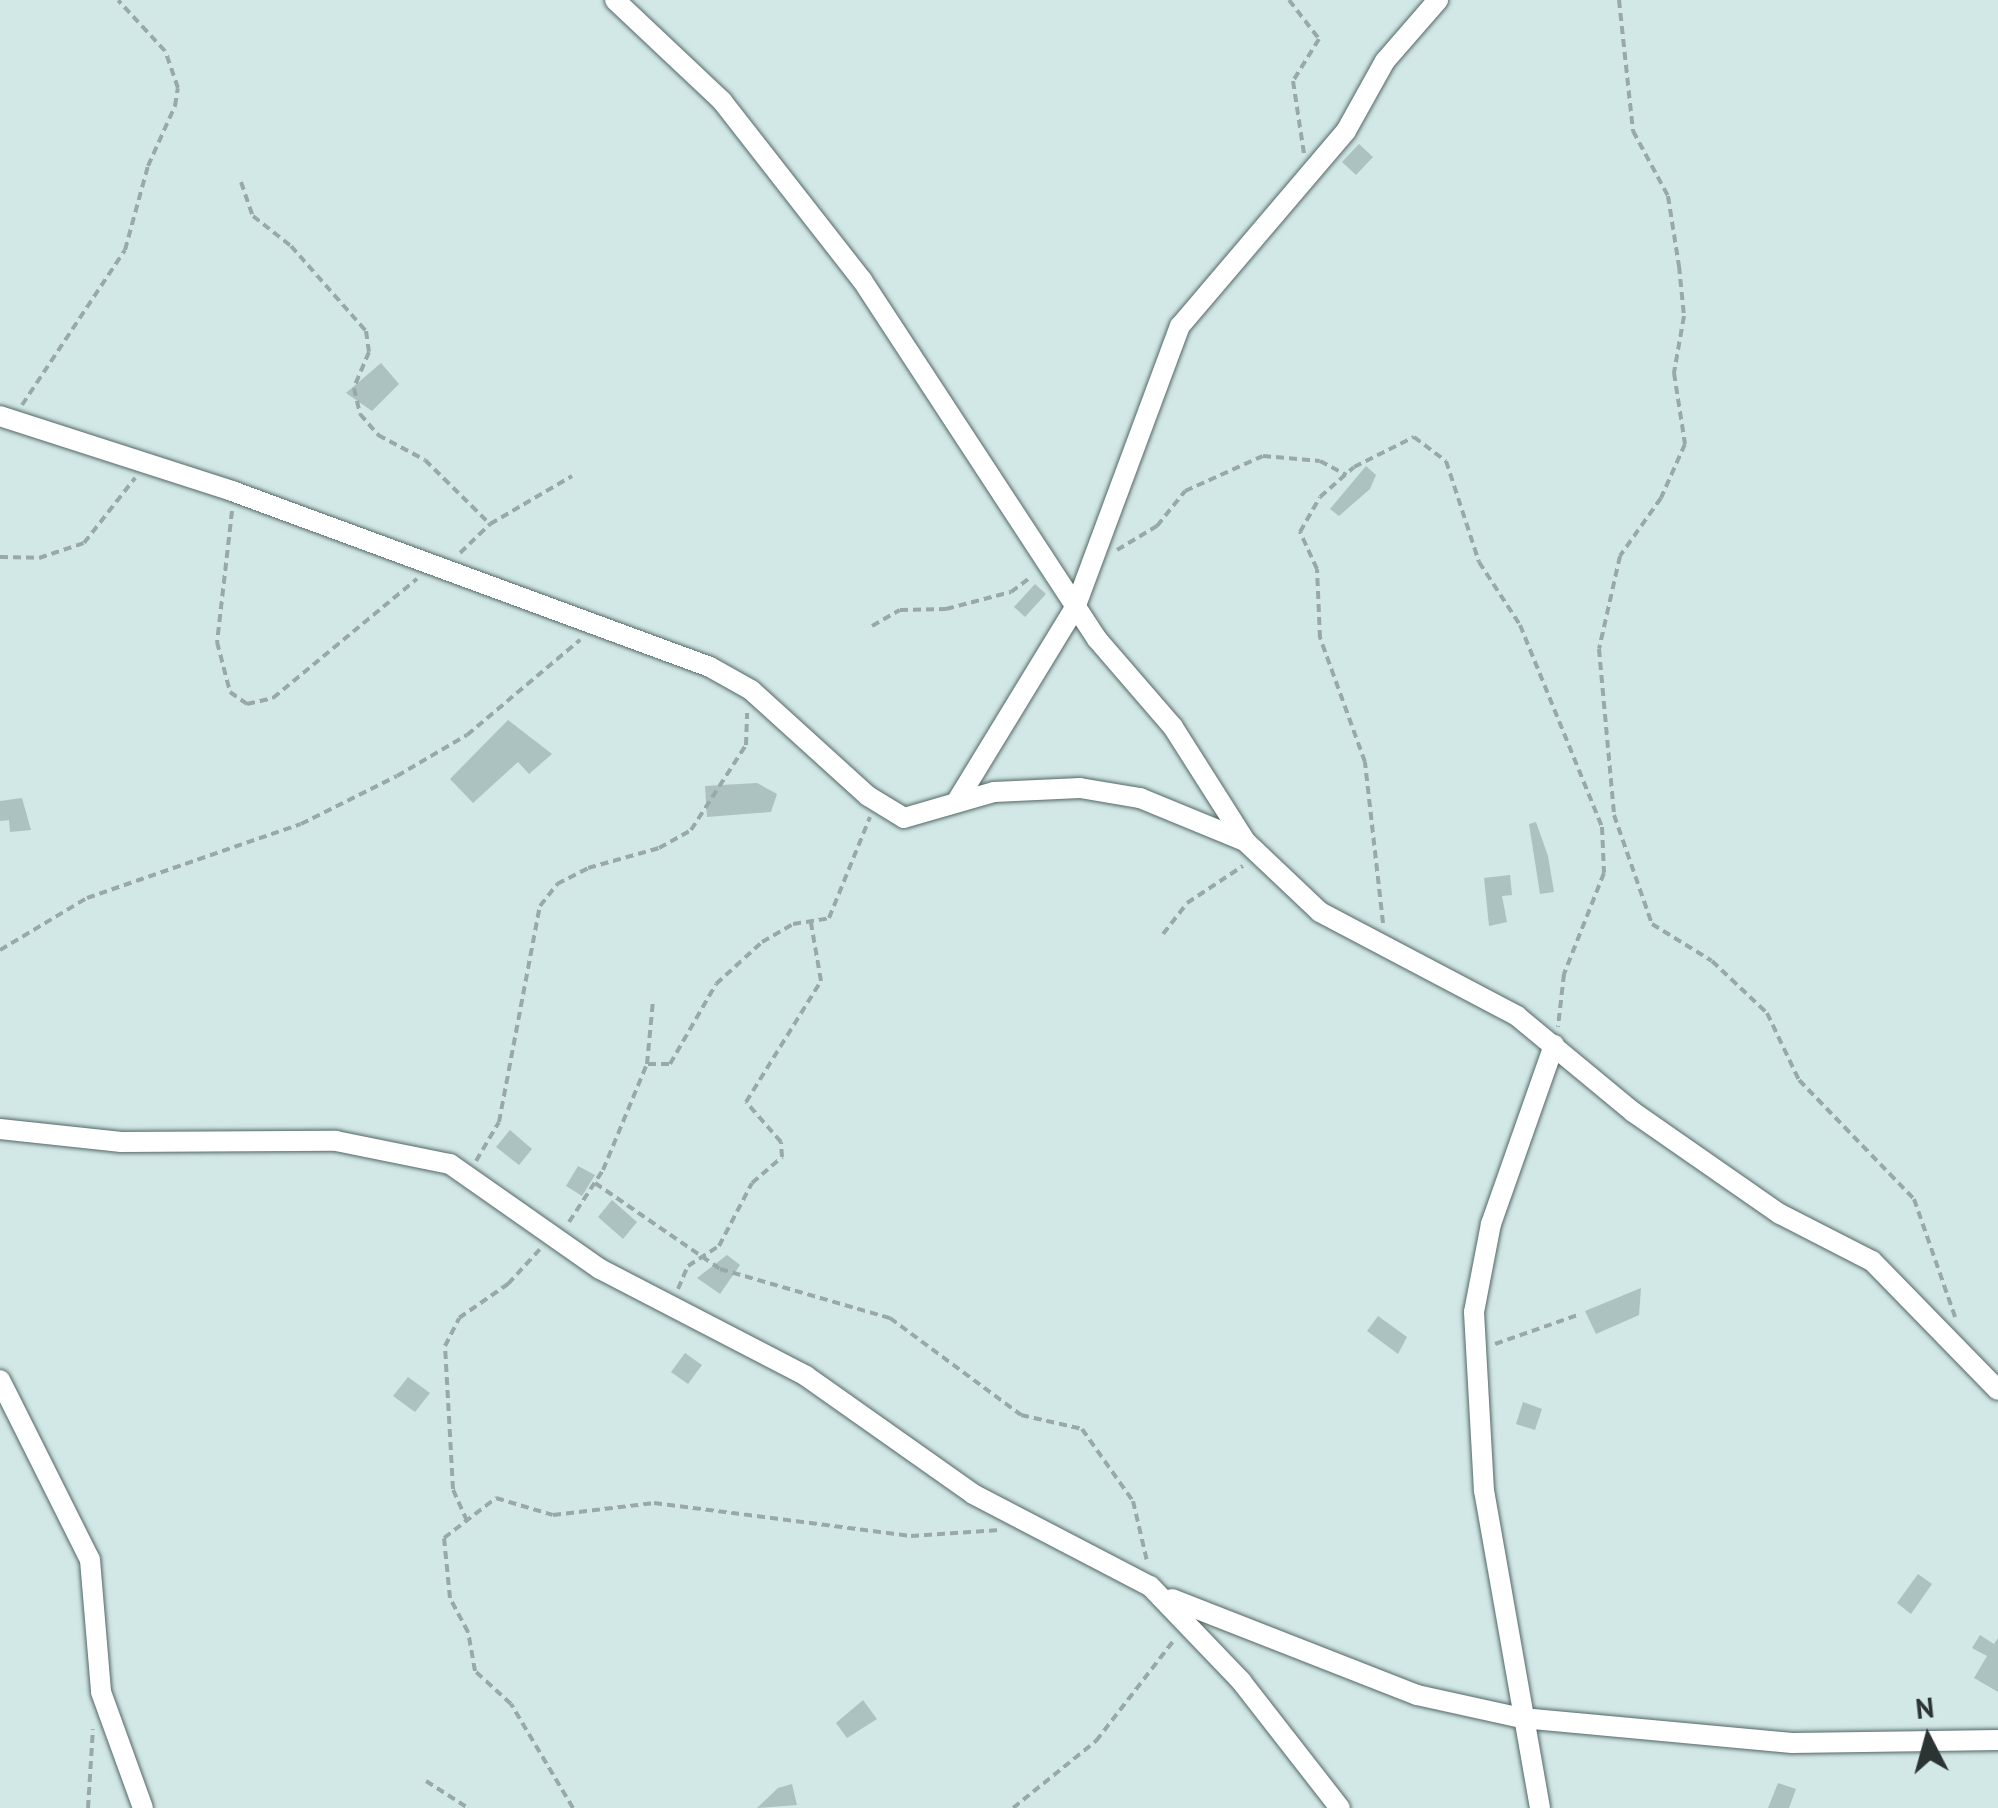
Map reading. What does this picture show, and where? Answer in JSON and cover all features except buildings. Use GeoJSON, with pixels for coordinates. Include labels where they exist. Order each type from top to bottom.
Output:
{"type":"FeatureCollection","features":[{"type":"Feature","properties":{"kind":"street"},"geometry":{"type":"LineString","coordinates":[[614,0],[695,72],[768,156],[893,323],[1076,608],[1174,727],[1250,846],[1307,903],[1517,1016],[1632,1112],[1780,1214],[1872,1261],[1998,1390]]}},
{"type":"Feature","properties":{"kind":"street"},"geometry":{"type":"LineString","coordinates":[[956,801],[1076,608],[1180,326],[1308,179],[1385,61],[1438,0]]}},
{"type":"Feature","properties":{"kind":"street"},"geometry":{"type":"LineString","coordinates":[[3,416],[232,491],[438,570],[599,625],[751,690],[878,804],[914,818],[956,801],[1023,790],[1110,791],[1250,846]]}},
{"type":"Feature","properties":{"kind":"street"},"geometry":{"type":"LineString","coordinates":[[1540,1808],[1484,1490],[1475,1365],[1479,1268],[1554,1045]]}},
{"type":"Feature","properties":{"kind":"street"},"geometry":{"type":"LineString","coordinates":[[0,1129],[121,1142],[336,1141],[420,1153],[468,1173],[552,1238],[670,1306],[768,1353],[960,1485],[1156,1590],[1417,1694],[1522,1718],[1792,1743],[1998,1740]]}},
{"type":"Feature","properties":{"kind":"street"},"geometry":{"type":"LineString","coordinates":[[0,1380],[93,1569],[101,1692],[143,1808]]}},
{"type":"Feature","properties":{"kind":"street"},"geometry":{"type":"LineString","coordinates":[[1156,1590],[1187,1619],[1340,1808]]}},
{"type":"Feature","properties":{"kind":"path"},"geometry":{"type":"LineString","coordinates":[[3,416],[59,359],[125,250],[148,166],[175,106],[178,88],[165,51],[118,0]]}},
{"type":"Feature","properties":{"kind":"path"},"geometry":{"type":"LineString","coordinates":[[1289,0],[1319,39],[1292,94],[1308,179]]}},
{"type":"Feature","properties":{"kind":"path"},"geometry":{"type":"LineString","coordinates":[[1619,0],[1632,131],[1668,196],[1684,316],[1674,373],[1684,444],[1661,498],[1620,556],[1599,649],[1614,815],[1652,924],[1712,961],[1766,1013],[1799,1080],[1914,1200],[1965,1355]]}},
{"type":"Feature","properties":{"kind":"path"},"geometry":{"type":"LineString","coordinates":[[242,182],[253,216],[302,257],[366,331],[369,352],[354,388],[360,414],[378,435],[425,460],[490,524]]}},
{"type":"Feature","properties":{"kind":"path"},"geometry":{"type":"LineString","coordinates":[[1385,947],[1366,762],[1320,638],[1318,574],[1300,532],[1346,475],[1409,437],[1442,456],[1479,562],[1520,626],[1579,758],[1602,828],[1604,872],[1564,974],[1554,1045]]}},
{"type":"Feature","properties":{"kind":"path"},"geometry":{"type":"LineString","coordinates":[[1088,569],[1157,526],[1184,491],[1250,460],[1320,461],[1346,475]]}},
{"type":"Feature","properties":{"kind":"path"},"geometry":{"type":"LineString","coordinates":[[0,557],[39,558],[84,543],[145,463]]}},
{"type":"Feature","properties":{"kind":"path"},"geometry":{"type":"LineString","coordinates":[[232,491],[230,576],[217,642],[230,692],[247,704],[272,698],[438,570],[490,524],[572,476]]}},
{"type":"Feature","properties":{"kind":"path"},"geometry":{"type":"LineString","coordinates":[[872,626],[900,610],[946,609],[1019,590],[1044,560]]}},
{"type":"Feature","properties":{"kind":"path"},"geometry":{"type":"LineString","coordinates":[[0,950],[88,898],[301,824],[429,759],[599,625]]}},
{"type":"Feature","properties":{"kind":"path"},"geometry":{"type":"LineString","coordinates":[[468,1173],[499,1122],[540,906],[557,884],[588,868],[659,848],[690,830],[750,737],[745,706]]}},
{"type":"Feature","properties":{"kind":"path"},"geometry":{"type":"LineString","coordinates":[[647,1064],[670,1064],[716,984],[737,963],[793,924],[810,922],[835,909],[878,804]]}},
{"type":"Feature","properties":{"kind":"path"},"geometry":{"type":"LineString","coordinates":[[1163,934],[1188,904],[1250,846]]}},
{"type":"Feature","properties":{"kind":"path"},"geometry":{"type":"LineString","coordinates":[[670,1306],[688,1266],[708,1260],[752,1183],[782,1157],[781,1142],[746,1102],[821,981],[810,922]]}},
{"type":"Feature","properties":{"kind":"path"},"geometry":{"type":"LineString","coordinates":[[467,1521],[453,1489],[445,1346],[459,1318],[508,1284],[552,1238],[595,1182],[647,1064],[653,1000]]}},
{"type":"Feature","properties":{"kind":"path"},"geometry":{"type":"LineString","coordinates":[[595,1182],[731,1274],[890,1318],[1021,1414],[1082,1429],[1133,1501],[1156,1590]]}},
{"type":"Feature","properties":{"kind":"path"},"geometry":{"type":"LineString","coordinates":[[1475,1365],[1503,1339],[1578,1315]]}},
{"type":"Feature","properties":{"kind":"path"},"geometry":{"type":"LineString","coordinates":[[573,1808],[512,1704],[474,1671],[468,1632],[450,1598],[443,1544],[467,1521],[506,1495],[553,1515],[654,1503],[911,1536],[1038,1524]]}},
{"type":"Feature","properties":{"kind":"path"},"geometry":{"type":"LineString","coordinates":[[1013,1808],[1124,1712],[1187,1619]]}},
{"type":"Feature","properties":{"kind":"path"},"geometry":{"type":"LineString","coordinates":[[88,1808],[101,1692]]}},
{"type":"Feature","properties":{"kind":"path"},"geometry":{"type":"LineString","coordinates":[[426,1781],[468,1808]]}}]}
